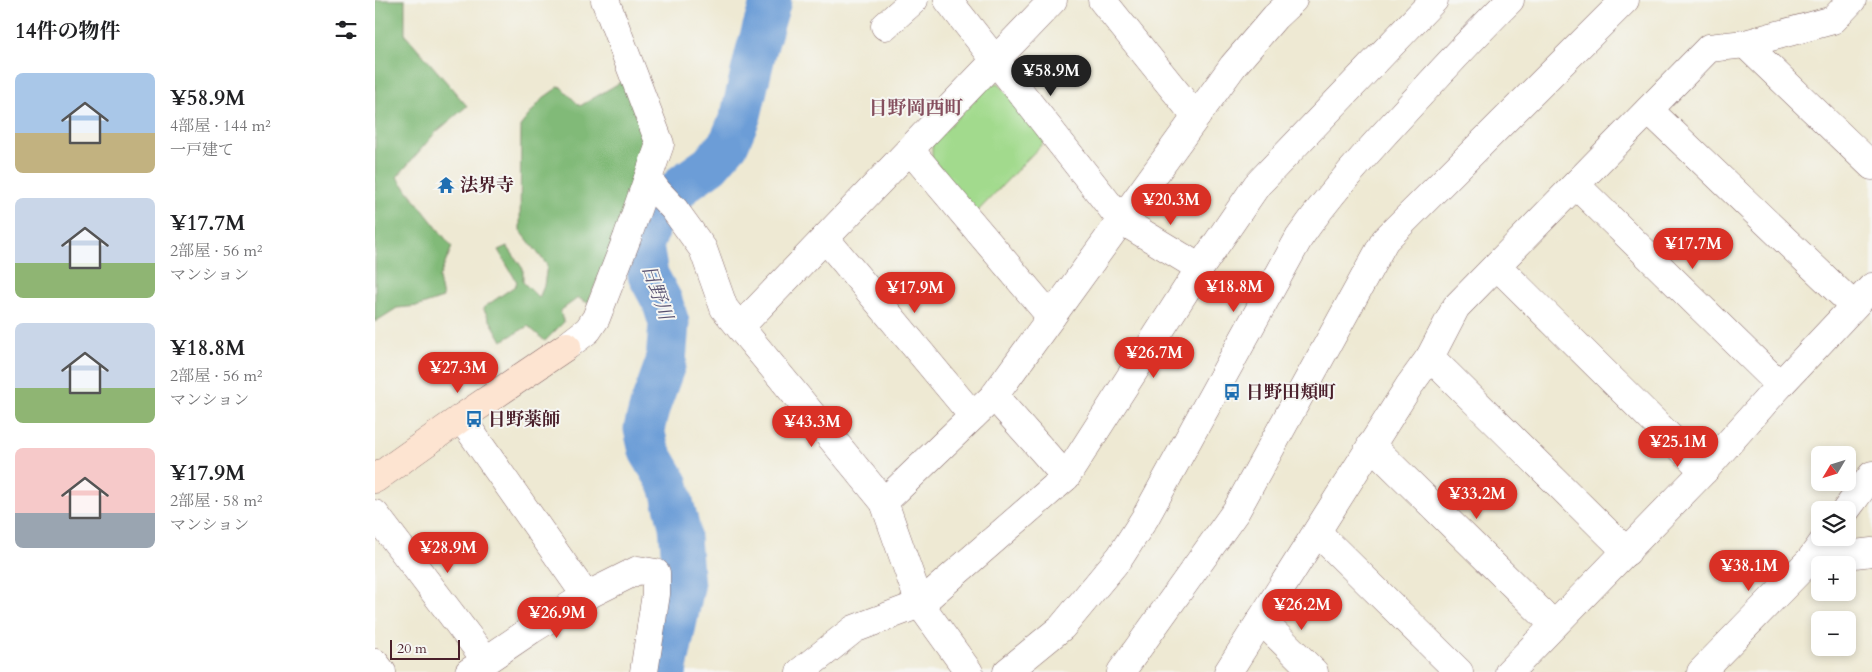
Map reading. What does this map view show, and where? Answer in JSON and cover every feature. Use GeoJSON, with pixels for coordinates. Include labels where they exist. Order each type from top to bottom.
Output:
{"type":"FeatureCollection","features":[{"type":"Feature","properties":{"kind":"main road"},"geometry":{"type":"LineString","coordinates":[[375,479],[567,346]]}},
{"type":"Feature","properties":{"kind":"street"},"geometry":{"type":"LineString","coordinates":[[567,346],[588,330],[596,318],[660,193],[660,144],[605,0]]}},
{"type":"Feature","properties":{"kind":"street"},"geometry":{"type":"LineString","coordinates":[[885,26],[914,0]]}},
{"type":"Feature","properties":{"kind":"street"},"geometry":{"type":"LineString","coordinates":[[949,0],[1121,220],[1200,268]]}},
{"type":"Feature","properties":{"kind":"street"},"geometry":{"type":"LineString","coordinates":[[740,327],[1053,0]]}},
{"type":"Feature","properties":{"kind":"street"},"geometry":{"type":"LineString","coordinates":[[1102,0],[1196,117]]}},
{"type":"Feature","properties":{"kind":"street"},"geometry":{"type":"LineString","coordinates":[[800,672],[854,628],[920,604],[1066,477],[1200,268],[1257,185],[1434,0]]}},
{"type":"Feature","properties":{"kind":"street"},"geometry":{"type":"LineString","coordinates":[[1007,672],[1062,626],[1120,557],[1145,518],[1299,238],[1319,209],[1359,161],[1457,53],[1510,0]]}},
{"type":"Feature","properties":{"kind":"street"},"geometry":{"type":"LineString","coordinates":[[1121,672],[1236,511],[1385,240],[1625,0]]}},
{"type":"Feature","properties":{"kind":"street"},"geometry":{"type":"LineString","coordinates":[[1228,672],[1371,445],[1430,357],[1456,307],[1709,48],[1745,44],[1833,20],[1852,0]]}},
{"type":"Feature","properties":{"kind":"street"},"geometry":{"type":"LineString","coordinates":[[884,502],[994,396],[1276,6]]}},
{"type":"Feature","properties":{"kind":"street"},"geometry":{"type":"LineString","coordinates":[[1745,44],[1867,151]]}},
{"type":"Feature","properties":{"kind":"street"},"geometry":{"type":"LineString","coordinates":[[1509,672],[1553,624],[1627,552],[1704,471],[1863,296],[1649,110]]}},
{"type":"Feature","properties":{"kind":"street"},"geometry":{"type":"LineString","coordinates":[[910,150],[1051,317]]}},
{"type":"Feature","properties":{"kind":"street"},"geometry":{"type":"LineString","coordinates":[[1576,185],[1780,386]]}},
{"type":"Feature","properties":{"kind":"street"},"geometry":{"type":"LineString","coordinates":[[660,193],[703,248],[724,308],[884,502],[920,604],[969,672]]}},
{"type":"Feature","properties":{"kind":"street"},"geometry":{"type":"LineString","coordinates":[[825,238],[973,416]]}},
{"type":"Feature","properties":{"kind":"street"},"geometry":{"type":"LineString","coordinates":[[1497,266],[1704,471]]}},
{"type":"Feature","properties":{"kind":"street"},"geometry":{"type":"LineString","coordinates":[[1430,357],[1627,552]]}},
{"type":"Feature","properties":{"kind":"street"},"geometry":{"type":"LineString","coordinates":[[994,396],[1066,477]]}},
{"type":"Feature","properties":{"kind":"street"},"geometry":{"type":"LineString","coordinates":[[461,418],[586,596]]}},
{"type":"Feature","properties":{"kind":"street"},"geometry":{"type":"LineString","coordinates":[[1371,445],[1553,624]]}},
{"type":"Feature","properties":{"kind":"street"},"geometry":{"type":"LineString","coordinates":[[1853,501],[1872,475]]}},
{"type":"Feature","properties":{"kind":"street"},"geometry":{"type":"LineString","coordinates":[[375,514],[477,666],[586,596],[639,570],[656,573],[656,594],[644,672]]}},
{"type":"Feature","properties":{"kind":"street"},"geometry":{"type":"LineString","coordinates":[[1317,532],[1459,672]]}},
{"type":"Feature","properties":{"kind":"street"},"geometry":{"type":"LineString","coordinates":[[1701,672],[1819,548],[1872,552]]}},
{"type":"Feature","properties":{"kind":"street"},"geometry":{"type":"LineString","coordinates":[[1261,620],[1314,672]]}},
{"type":"Feature","properties":{"kind":"street"},"geometry":{"type":"LineString","coordinates":[[375,663],[382,672]]}},
{"type":"Feature","properties":{"kind":"green space"},"geometry":{"type":"Polygon","coordinates":[[[375,0],[405,0],[405,34],[467,106],[435,133],[397,177],[452,247],[439,278],[443,298],[419,306],[397,308],[375,322],[375,0]]]}},
{"type":"Feature","properties":{"kind":"green space"},"geometry":{"type":"Polygon","coordinates":[[[626,79],[647,136],[637,182],[588,303],[578,298],[560,311],[564,322],[545,341],[528,326],[502,341],[483,308],[515,286],[517,282],[498,250],[507,246],[523,269],[523,282],[539,298],[544,286],[547,265],[520,230],[521,125],[543,98],[560,86],[580,106],[626,79]]]}},
{"type":"Feature","properties":{"kind":"green space"},"geometry":{"type":"Polygon","coordinates":[[[999,83],[1045,141],[976,213],[932,158],[932,144],[990,84],[999,83]]]}},
{"type":"Feature","properties":{"kind":"waterway","name":"日野川"},"geometry":{"type":"LineString","coordinates":[[666,672],[684,587],[679,526],[669,485],[649,451],[644,429],[666,362],[669,323],[662,301],[648,275],[643,246],[652,222],[683,184],[710,165],[729,143],[741,115],[756,51],[771,0]]}},
{"type":"Feature","properties":{"kind":"place","name":"法界寺"},"geometry":{"type":"Point","coordinates":[446,185]}},
{"type":"Feature","properties":{"kind":"place","name":"日野田頬町"},"geometry":{"type":"Point","coordinates":[1232,392]}},
{"type":"Feature","properties":{"kind":"place","name":"日野薬師"},"geometry":{"type":"Point","coordinates":[474,419]}},
{"type":"Feature","properties":{"kind":"district","name":"日野岡西町"},"geometry":{"type":"Point","coordinates":[916,108]}}]}
